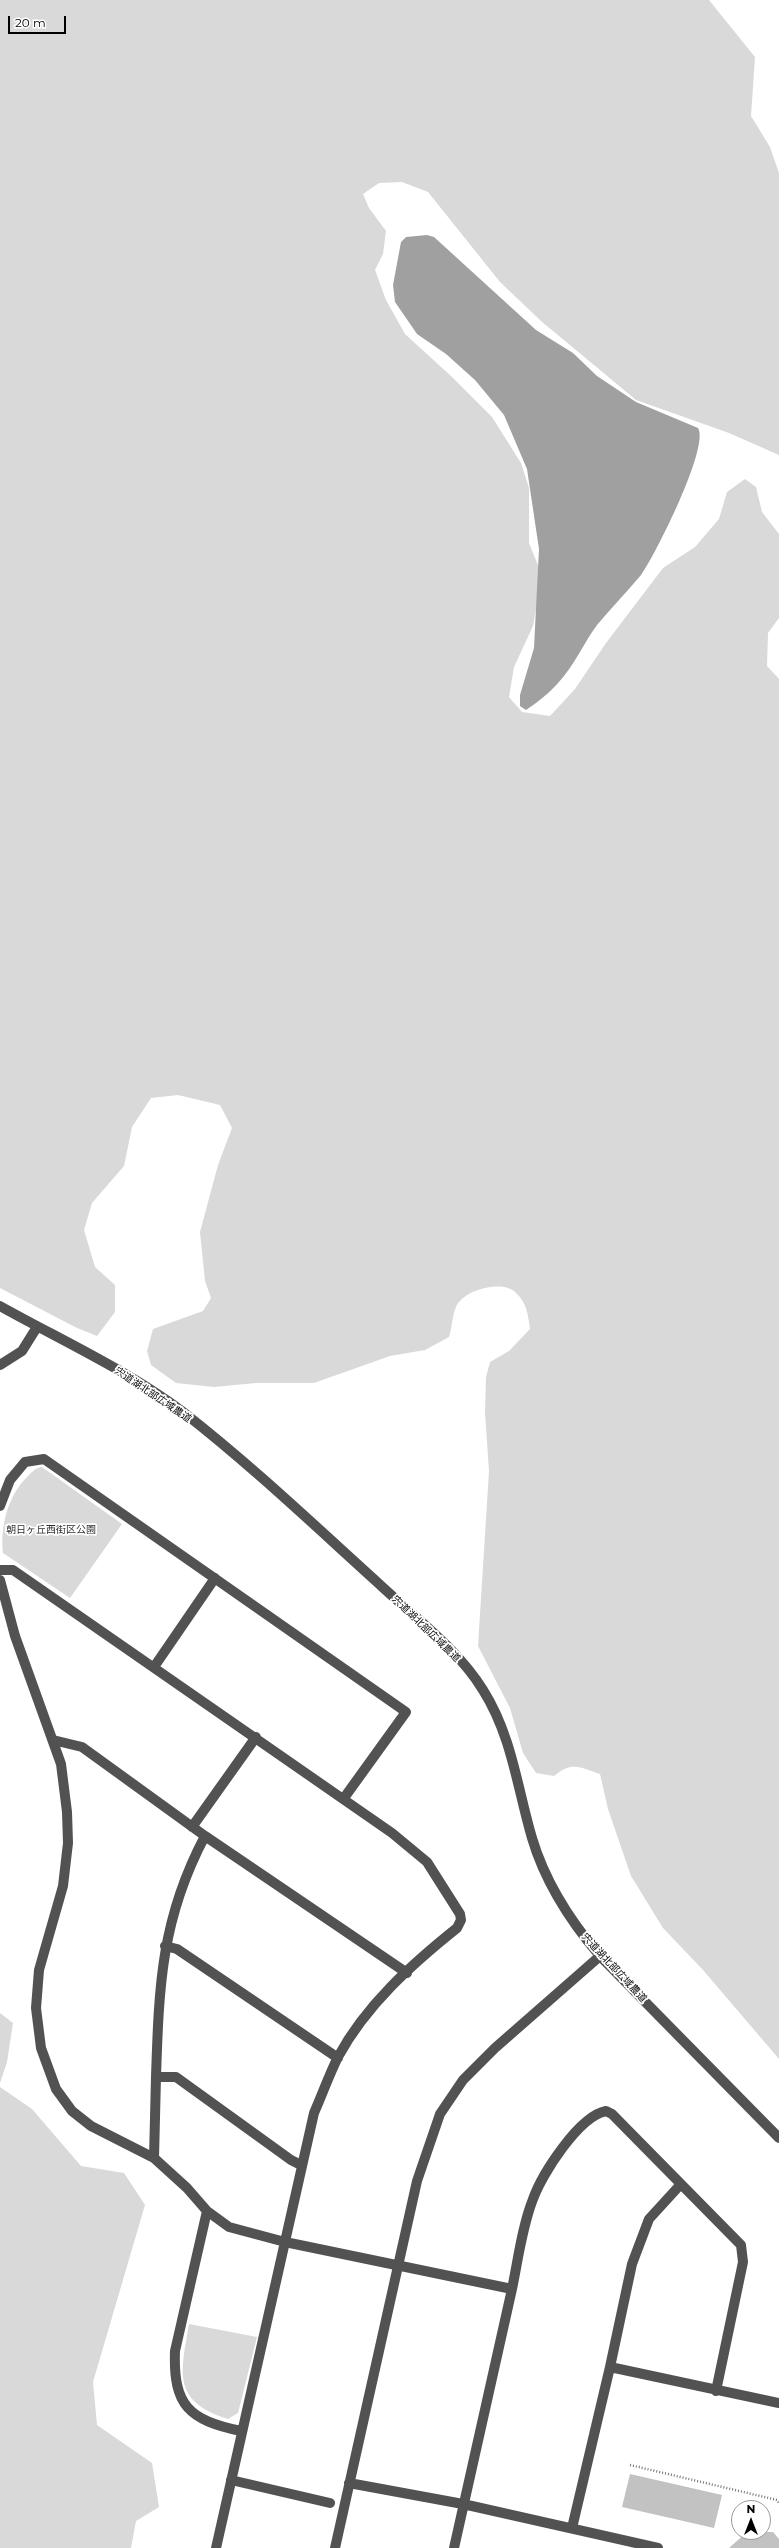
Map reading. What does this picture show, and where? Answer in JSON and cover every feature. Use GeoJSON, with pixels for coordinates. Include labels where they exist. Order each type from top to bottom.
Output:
{"type":"FeatureCollection","features":[{"type":"Feature","properties":{"kind":"street","name":"宍道湖北部広域農道"},"geometry":{"type":"LineString","coordinates":[[0,1306],[121,1372],[182,1412],[340,1549],[452,1652],[482,1688],[500,1720],[515,1763],[532,1839],[552,1886],[575,1927],[600,1956],[779,2138]]}},
{"type":"Feature","properties":{"kind":"street"},"geometry":{"type":"LineString","coordinates":[[0,1364],[22,1351],[37,1327]]}},
{"type":"Feature","properties":{"kind":"street"},"geometry":{"type":"LineString","coordinates":[[0,1506],[10,1480],[25,1462],[44,1459],[406,1712],[344,1798]]}},
{"type":"Feature","properties":{"kind":"street"},"geometry":{"type":"LineString","coordinates":[[0,1570],[14,1570],[344,1798],[427,1862],[460,1914],[461,1920],[457,1928],[379,1999],[338,2058],[314,2114],[301,2164],[285,2242],[241,2431],[216,2548]]}},
{"type":"Feature","properties":{"kind":"street"},"geometry":{"type":"LineString","coordinates":[[154,1667],[215,1578]]}},
{"type":"Feature","properties":{"kind":"street"},"geometry":{"type":"LineString","coordinates":[[0,1580],[15,1636],[61,1764],[68,1843],[63,1886],[39,1970],[36,2008],[41,2048],[56,2089],[72,2111],[91,2126],[154,2158],[187,2188],[207,2211],[230,2227],[285,2242],[512,2289]]}},
{"type":"Feature","properties":{"kind":"street"},"geometry":{"type":"LineString","coordinates":[[192,1827],[256,1737]]}},
{"type":"Feature","properties":{"kind":"street"},"geometry":{"type":"LineString","coordinates":[[53,1740],[82,1747],[192,1827],[407,1973]]}},
{"type":"Feature","properties":{"kind":"street"},"geometry":{"type":"LineString","coordinates":[[154,2158],[160,1984],[166,1946],[182,1885],[205,1836]]}},
{"type":"Feature","properties":{"kind":"street"},"geometry":{"type":"LineString","coordinates":[[166,1946],[177,1949],[338,2058]]}},
{"type":"Feature","properties":{"kind":"street"},"geometry":{"type":"LineString","coordinates":[[335,2548],[417,2181],[440,2114],[463,2080],[495,2048],[600,1956]]}},
{"type":"Feature","properties":{"kind":"street"},"geometry":{"type":"LineString","coordinates":[[156,2077],[176,2077],[291,2160],[301,2164]]}},
{"type":"Feature","properties":{"kind":"street"},"geometry":{"type":"LineString","coordinates":[[454,2548],[533,2199],[553,2162],[591,2116],[606,2111],[612,2114],[736,2239],[743,2252],[716,2391]]}},
{"type":"Feature","properties":{"kind":"street"},"geometry":{"type":"LineString","coordinates":[[572,2528],[610,2367],[632,2264],[649,2220],[681,2184]]}},
{"type":"Feature","properties":{"kind":"street"},"geometry":{"type":"LineString","coordinates":[[207,2211],[175,2351],[174,2374],[180,2395],[187,2407],[200,2419],[217,2426],[241,2431]]}},
{"type":"Feature","properties":{"kind":"street"},"geometry":{"type":"LineString","coordinates":[[610,2367],[716,2391],[779,2403]]}},
{"type":"Feature","properties":{"kind":"street"},"geometry":{"type":"LineString","coordinates":[[231,2480],[330,2503]]}},
{"type":"Feature","properties":{"kind":"street"},"geometry":{"type":"LineString","coordinates":[[350,2483],[463,2504],[658,2548]]}},
{"type":"Feature","properties":{"kind":"path"},"geometry":{"type":"LineString","coordinates":[[630,2466],[778,2500],[779,2503]]}},
{"type":"Feature","properties":{"kind":"green space"},"geometry":{"type":"Polygon","coordinates":[[[0,0],[709,0],[755,57],[751,116],[770,147],[779,173],[779,455],[729,433],[636,400],[541,321],[500,282],[428,192],[402,182],[379,183],[363,194],[369,208],[386,231],[383,254],[375,270],[386,300],[405,334],[451,376],[492,417],[521,463],[529,488],[529,543],[542,575],[533,626],[514,667],[509,697],[522,712],[550,716],[575,689],[606,643],[663,568],[695,547],[719,519],[727,492],[745,479],[756,487],[762,512],[779,534],[779,618],[768,633],[767,666],[779,679],[779,2059],[703,1970],[663,1928],[631,1876],[608,1809],[600,1774],[576,1767],[566,1768],[554,1776],[536,1773],[523,1753],[510,1708],[478,1646],[489,1471],[485,1412],[486,1377],[490,1362],[509,1351],[530,1329],[525,1305],[516,1293],[510,1289],[502,1287],[484,1288],[475,1291],[460,1301],[456,1307],[449,1337],[425,1350],[390,1356],[314,1383],[256,1383],[214,1387],[176,1383],[151,1365],[147,1351],[153,1329],[203,1311],[211,1298],[205,1281],[200,1232],[218,1165],[232,1128],[220,1105],[178,1095],[151,1098],[132,1127],[124,1166],[92,1203],[84,1230],[95,1267],[115,1285],[115,1312],[97,1336],[77,1328],[0,1288],[0,0]]]}},
{"type":"Feature","properties":{"kind":"green space","name":"朝日ヶ丘西街区公園"},"geometry":{"type":"Polygon","coordinates":[[[42,1467],[122,1524],[70,1598],[3,1553],[2,1543],[4,1522],[10,1502],[20,1485],[27,1477],[35,1469],[42,1467]]]}},
{"type":"Feature","properties":{"kind":"green space"},"geometry":{"type":"Polygon","coordinates":[[[0,2013],[13,2023],[7,2062],[0,2083],[0,2013]]]}},
{"type":"Feature","properties":{"kind":"green space"},"geometry":{"type":"Polygon","coordinates":[[[0,2087],[32,2109],[81,2166],[124,2173],[145,2205],[93,2382],[97,2425],[152,2463],[159,2507],[136,2521],[131,2548],[0,2548],[0,2087]]]}},
{"type":"Feature","properties":{"kind":"green space"},"geometry":{"type":"Polygon","coordinates":[[[189,2324],[257,2337],[238,2413],[228,2419],[210,2412],[197,2403],[189,2394],[184,2383],[184,2357],[189,2324]]]}},
{"type":"Feature","properties":{"kind":"shaded area"},"geometry":{"type":"Polygon","coordinates":[[[427,235],[434,237],[536,330],[573,353],[597,376],[636,402],[698,428],[700,439],[689,477],[658,547],[648,564],[641,575],[597,625],[573,664],[560,681],[526,710],[520,706],[520,695],[534,648],[539,549],[527,469],[504,415],[475,380],[446,354],[417,334],[395,302],[393,285],[401,242],[406,237],[427,235]]]}},
{"type":"Feature","properties":{"kind":"building"},"geometry":{"type":"Polygon","coordinates":[[[630,2474],[722,2495],[714,2528],[622,2507],[630,2474]]]}},
{"type":"Feature","properties":{"kind":"building"},"geometry":{"type":"Polygon","coordinates":[[[771,2532],[773,2532],[779,2539],[779,2548],[729,2548],[738,2540],[771,2540],[771,2532]]]}}]}
